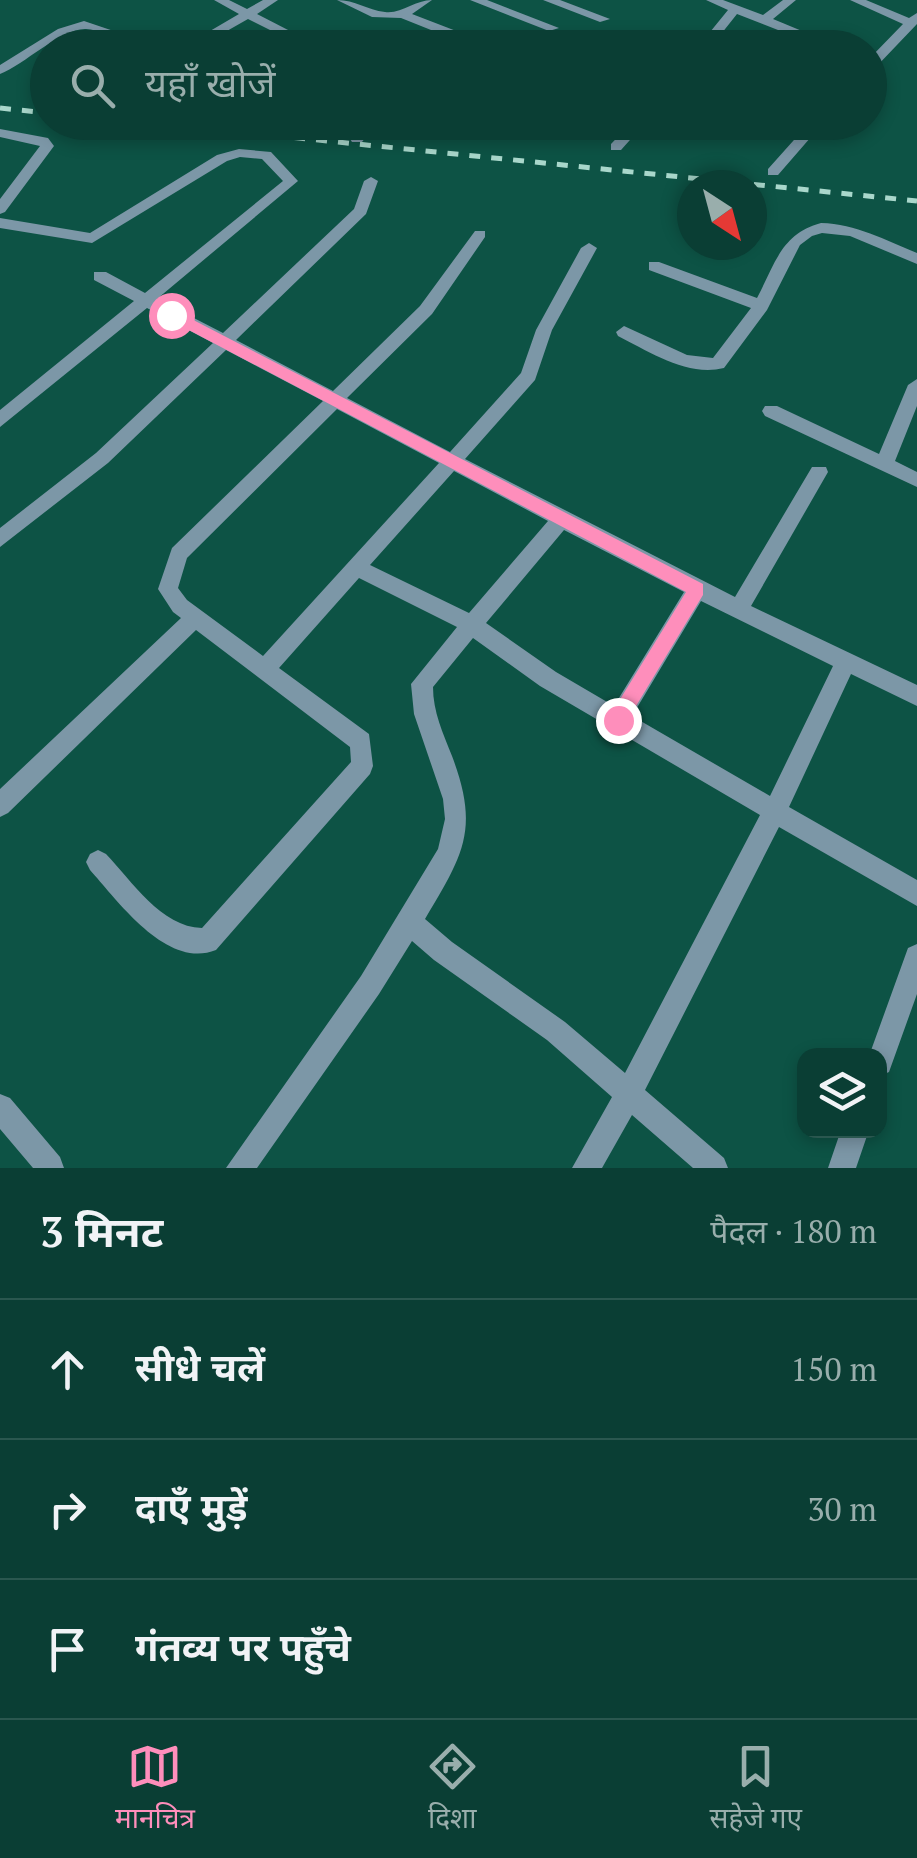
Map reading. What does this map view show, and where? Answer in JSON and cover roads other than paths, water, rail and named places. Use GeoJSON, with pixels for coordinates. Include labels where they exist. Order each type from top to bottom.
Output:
{"type":"FeatureCollection","features":[{"type":"Feature","properties":{"kind":"street"},"geometry":{"type":"LineString","coordinates":[[220,0],[279,30]]}},
{"type":"Feature","properties":{"kind":"street"},"geometry":{"type":"LineString","coordinates":[[216,30],[272,0]]}},
{"type":"Feature","properties":{"kind":"street"},"geometry":{"type":"LineString","coordinates":[[343,0],[384,18],[406,15],[447,30]]}},
{"type":"Feature","properties":{"kind":"street"},"geometry":{"type":"LineString","coordinates":[[406,15],[426,0]]}},
{"type":"Feature","properties":{"kind":"street"},"geometry":{"type":"LineString","coordinates":[[476,0],[553,28]]}},
{"type":"Feature","properties":{"kind":"street"},"geometry":{"type":"LineString","coordinates":[[548,0],[604,20]]}},
{"type":"Feature","properties":{"kind":"street"},"geometry":{"type":"LineString","coordinates":[[712,0],[790,30]]}},
{"type":"Feature","properties":{"kind":"street"},"geometry":{"type":"LineString","coordinates":[[764,20],[790,0]]}},
{"type":"Feature","properties":{"kind":"street"},"geometry":{"type":"LineString","coordinates":[[856,0],[913,20],[899,42],[887,51]]}},
{"type":"Feature","properties":{"kind":"street"},"geometry":{"type":"LineString","coordinates":[[718,30],[735,9]]}},
{"type":"Feature","properties":{"kind":"street"},"geometry":{"type":"LineString","coordinates":[[68,30],[84,24],[102,30]]}},
{"type":"Feature","properties":{"kind":"street"},"geometry":{"type":"LineString","coordinates":[[0,70],[30,52]]}},
{"type":"Feature","properties":{"kind":"street"},"geometry":{"type":"LineString","coordinates":[[0,133],[30,138]]}},
{"type":"Feature","properties":{"kind":"street"},"geometry":{"type":"LineString","coordinates":[[0,209],[47,146],[38,140]]}},
{"type":"Feature","properties":{"kind":"street"},"geometry":{"type":"LineString","coordinates":[[616,147],[623,140]]}},
{"type":"Feature","properties":{"kind":"street"},"geometry":{"type":"LineString","coordinates":[[773,172],[802,140]]}},
{"type":"Feature","properties":{"kind":"street"},"geometry":{"type":"LineString","coordinates":[[0,222],[92,238],[222,158],[240,153],[266,155],[291,181],[0,420]]}},
{"type":"Feature","properties":{"kind":"street"},"geometry":{"type":"LineString","coordinates":[[0,539],[102,458],[361,212],[371,181]]}},
{"type":"Feature","properties":{"kind":"street"},"geometry":{"type":"LineString","coordinates":[[624,332],[680,358],[708,366],[718,364],[762,306],[794,242],[801,234],[822,227],[834,227],[917,259]]}},
{"type":"Feature","properties":{"kind":"street"},"geometry":{"type":"LineString","coordinates":[[98,862],[172,937],[191,943],[207,941],[362,766],[361,742],[180,606],[168,588],[180,554],[426,310],[480,234]]}},
{"type":"Feature","properties":{"kind":"street"},"geometry":{"type":"LineString","coordinates":[[264,669],[529,376],[544,330],[588,248]]}},
{"type":"Feature","properties":{"kind":"street"},"geometry":{"type":"LineString","coordinates":[[654,266],[762,306]]}},
{"type":"Feature","properties":{"kind":"street"},"geometry":{"type":"LineString","coordinates":[[100,276],[697,590],[917,696]]}},
{"type":"Feature","properties":{"kind":"street"},"geometry":{"type":"LineString","coordinates":[[884,465],[917,386]]}},
{"type":"Feature","properties":{"kind":"street"},"geometry":{"type":"LineString","coordinates":[[771,411],[917,480]]}},
{"type":"Feature","properties":{"kind":"street"},"geometry":{"type":"LineString","coordinates":[[738,610],[818,472]]}},
{"type":"Feature","properties":{"kind":"street"},"geometry":{"type":"LineString","coordinates":[[240,1168],[370,986],[455,844],[459,820],[436,742],[424,717],[420,702],[422,684],[561,519]]}},
{"type":"Feature","properties":{"kind":"street"},"geometry":{"type":"LineString","coordinates":[[355,568],[470,624],[548,679],[917,894]]}},
{"type":"Feature","properties":{"kind":"street"},"geometry":{"type":"LineString","coordinates":[[618,720],[697,590]]}},
{"type":"Feature","properties":{"kind":"street"},"geometry":{"type":"LineString","coordinates":[[0,805],[196,618]]}},
{"type":"Feature","properties":{"kind":"street"},"geometry":{"type":"LineString","coordinates":[[586,1168],[629,1094],[776,812],[846,662]]}},
{"type":"Feature","properties":{"kind":"street"},"geometry":{"type":"LineString","coordinates":[[410,922],[443,952],[556,1031],[714,1168]]}},
{"type":"Feature","properties":{"kind":"street"},"geometry":{"type":"LineString","coordinates":[[885,1048],[917,957]]}},
{"type":"Feature","properties":{"kind":"street"},"geometry":{"type":"LineString","coordinates":[[0,1108],[50,1167]]}},
{"type":"Feature","properties":{"kind":"street"},"geometry":{"type":"LineString","coordinates":[[842,1168],[853,1138]]}},
{"type":"Feature","properties":{"kind":"railway"},"geometry":{"type":"LineString","coordinates":[[0,108],[30,111]]}},
{"type":"Feature","properties":{"kind":"railway"},"geometry":{"type":"LineString","coordinates":[[318,140],[917,201]]}}]}
